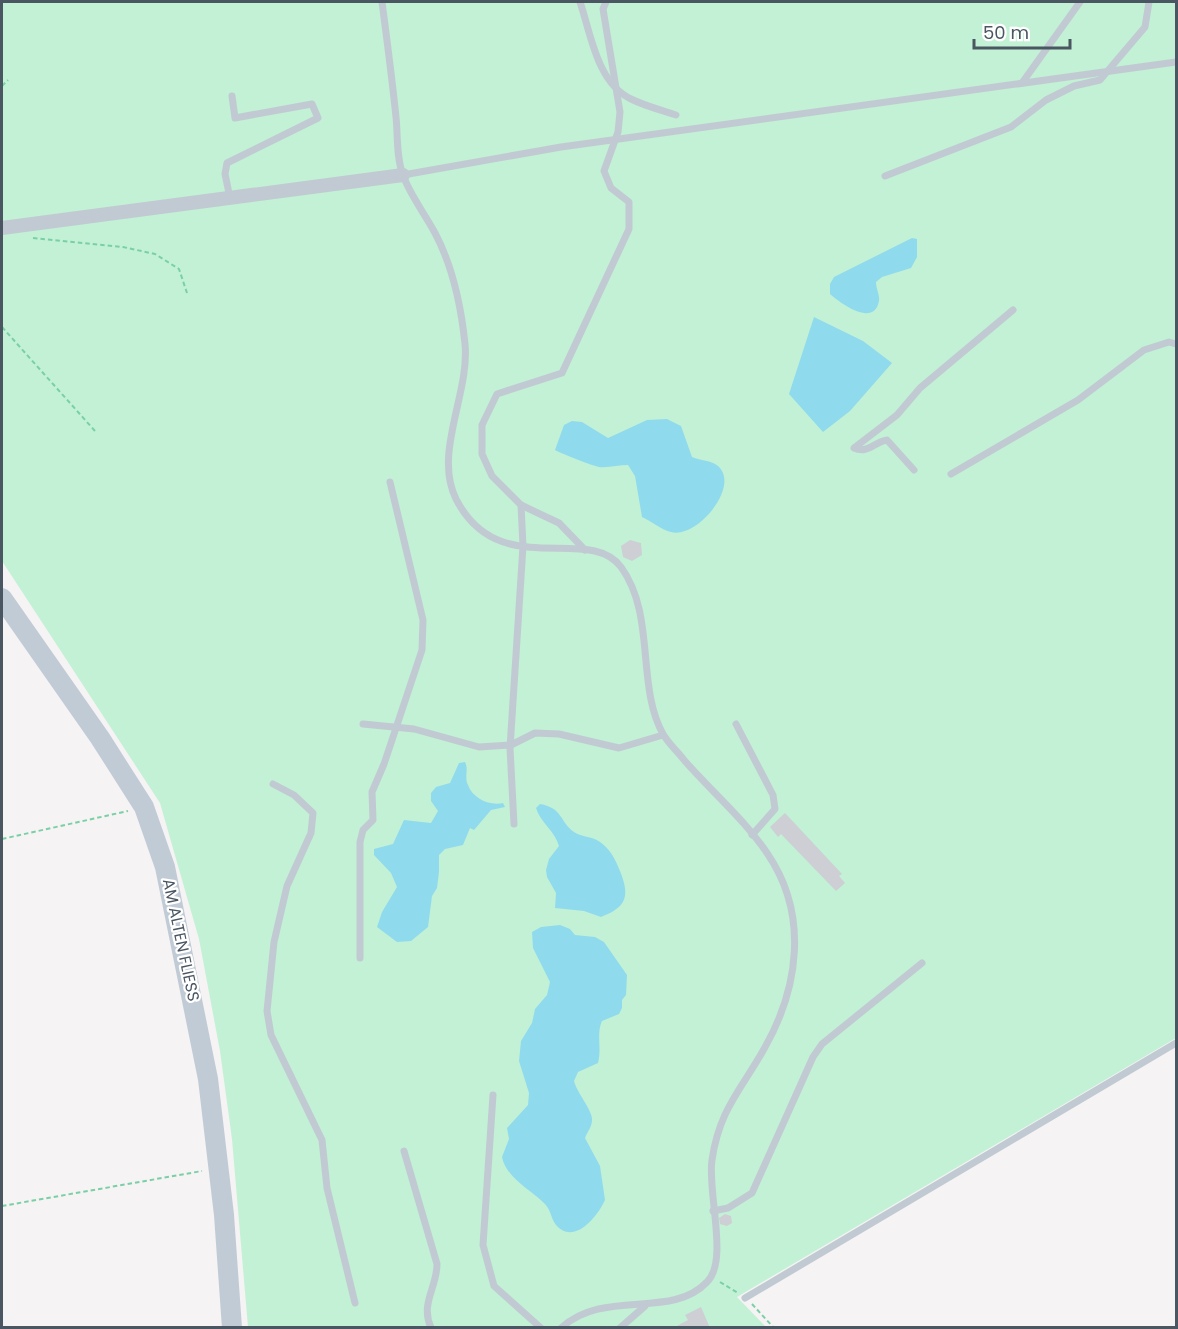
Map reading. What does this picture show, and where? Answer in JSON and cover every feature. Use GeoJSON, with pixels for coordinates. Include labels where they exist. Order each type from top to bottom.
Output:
{"type":"FeatureCollection","features":[{"type":"Feature","properties":{"kind":"main road","name":"AM ALTEN FLIESS"},"geometry":{"type":"LineString","coordinates":[[2,598],[100,738],[144,807],[165,867],[187,964],[208,1079],[232,1328]]}},
{"type":"Feature","properties":{"kind":"street"},"geometry":{"type":"LineString","coordinates":[[2,228],[403,175]]}},
{"type":"Feature","properties":{"kind":"lane"},"geometry":{"type":"LineString","coordinates":[[382,2],[403,175],[437,237],[452,272],[460,308],[466,350],[458,412],[447,462],[453,494],[468,520],[501,543],[601,551],[620,565],[633,592],[647,645],[650,697],[663,735],[768,854],[782,881],[793,917],[795,946],[792,983],[786,1006],[763,1052],[726,1109],[711,1162],[716,1243],[712,1277],[703,1287],[677,1299],[645,1305],[614,1304],[582,1312],[561,1328]]}},
{"type":"Feature","properties":{"kind":"lane"},"geometry":{"type":"LineString","coordinates":[[580,2],[603,73],[617,90],[631,99],[676,115]]}},
{"type":"Feature","properties":{"kind":"lane"},"geometry":{"type":"LineString","coordinates":[[585,550],[559,523],[521,505],[492,476],[482,454],[482,425],[497,394],[562,373],[629,229],[629,202],[611,188],[604,171],[620,112],[603,9],[606,2]]}},
{"type":"Feature","properties":{"kind":"lane"},"geometry":{"type":"LineString","coordinates":[[1022,83],[1080,2]]}},
{"type":"Feature","properties":{"kind":"lane"},"geometry":{"type":"LineString","coordinates":[[885,176],[1011,127],[1046,100],[1074,86],[1100,80],[1145,27],[1149,2]]}},
{"type":"Feature","properties":{"kind":"lane"},"geometry":{"type":"LineString","coordinates":[[403,175],[614,140],[1176,62]]}},
{"type":"Feature","properties":{"kind":"lane"},"geometry":{"type":"LineString","coordinates":[[230,198],[225,174],[227,163],[318,118],[312,104],[235,118],[232,96]]}},
{"type":"Feature","properties":{"kind":"lane"},"geometry":{"type":"LineString","coordinates":[[914,470],[887,440],[861,451],[854,448],[897,415],[920,388],[1013,310]]}},
{"type":"Feature","properties":{"kind":"lane"},"geometry":{"type":"LineString","coordinates":[[951,474],[1078,400],[1144,350],[1169,342],[1176,344]]}},
{"type":"Feature","properties":{"kind":"lane"},"geometry":{"type":"LineString","coordinates":[[360,958],[360,842],[363,830],[373,820],[372,792],[422,650],[423,635],[423,620],[390,482]]}},
{"type":"Feature","properties":{"kind":"lane"},"geometry":{"type":"LineString","coordinates":[[514,824],[511,745],[523,546],[521,505]]}},
{"type":"Feature","properties":{"kind":"lane"},"geometry":{"type":"LineString","coordinates":[[363,724],[397,726],[479,747],[511,745],[535,733],[559,734],[619,748],[663,735]]}},
{"type":"Feature","properties":{"kind":"lane"},"geometry":{"type":"LineString","coordinates":[[736,724],[773,795],[775,809],[752,835]]}},
{"type":"Feature","properties":{"kind":"lane"},"geometry":{"type":"LineString","coordinates":[[273,784],[294,795],[313,813],[311,833],[285,897],[274,942],[267,1011],[271,1035],[322,1140],[327,1188],[355,1303]]}},
{"type":"Feature","properties":{"kind":"lane"},"geometry":{"type":"LineString","coordinates":[[713,1211],[728,1208],[752,1193],[813,1057],[822,1044],[922,963]]}},
{"type":"Feature","properties":{"kind":"lane"},"geometry":{"type":"LineString","coordinates":[[745,1298],[1176,1043]]}},
{"type":"Feature","properties":{"kind":"lane"},"geometry":{"type":"LineString","coordinates":[[492,1095],[483,1245],[486,1261],[494,1286],[541,1328]]}},
{"type":"Feature","properties":{"kind":"lane"},"geometry":{"type":"LineString","coordinates":[[404,1151],[437,1264],[437,1279],[428,1294],[426,1316],[431,1328]]}},
{"type":"Feature","properties":{"kind":"lane"},"geometry":{"type":"LineString","coordinates":[[620,1328],[645,1305]]}},
{"type":"Feature","properties":{"kind":"path"},"geometry":{"type":"LineString","coordinates":[[2,86],[8,80]]}},
{"type":"Feature","properties":{"kind":"path"},"geometry":{"type":"LineString","coordinates":[[27,236],[154,254],[179,269],[188,293]]}},
{"type":"Feature","properties":{"kind":"path"},"geometry":{"type":"LineString","coordinates":[[2,327],[95,431]]}},
{"type":"Feature","properties":{"kind":"path"},"geometry":{"type":"LineString","coordinates":[[2,839],[144,807]]}},
{"type":"Feature","properties":{"kind":"path"},"geometry":{"type":"LineString","coordinates":[[2,1206],[218,1168]]}},
{"type":"Feature","properties":{"kind":"path"},"geometry":{"type":"LineString","coordinates":[[712,1277],[745,1298],[774,1328]]}},
{"type":"Feature","properties":{"kind":"green space"},"geometry":{"type":"Polygon","coordinates":[[[2,2],[1176,2],[1176,1038],[737,1297],[766,1327],[248,1327],[232,1139],[220,1051],[199,939],[160,803],[2,561],[2,2]]]}},
{"type":"Feature","properties":{"kind":"water"},"geometry":{"type":"Polygon","coordinates":[[[912,238],[917,239],[917,257],[911,268],[882,277],[876,282],[879,301],[876,309],[871,313],[856,311],[830,294],[830,284],[834,277],[912,238]]]}},
{"type":"Feature","properties":{"kind":"water"},"geometry":{"type":"Polygon","coordinates":[[[814,317],[863,341],[892,363],[850,411],[823,432],[789,394],[814,317]]]}},
{"type":"Feature","properties":{"kind":"water"},"geometry":{"type":"Polygon","coordinates":[[[667,419],[681,426],[692,457],[715,464],[724,475],[724,486],[713,509],[693,527],[681,532],[668,531],[642,517],[635,476],[628,465],[599,467],[555,450],[564,425],[572,421],[582,422],[608,438],[647,420],[667,419]]]}},
{"type":"Feature","properties":{"kind":"water"},"geometry":{"type":"Polygon","coordinates":[[[465,762],[470,790],[478,798],[498,804],[503,803],[505,807],[491,810],[474,830],[470,828],[463,845],[445,849],[439,855],[437,888],[432,896],[428,927],[411,941],[397,942],[377,927],[382,912],[397,887],[391,873],[374,855],[374,849],[393,844],[404,820],[431,823],[438,811],[431,801],[431,793],[436,787],[450,783],[459,763],[465,762]]]}},
{"type":"Feature","properties":{"kind":"water"},"geometry":{"type":"Polygon","coordinates":[[[540,804],[557,812],[574,832],[597,840],[610,852],[625,887],[624,900],[616,909],[601,917],[584,911],[555,908],[556,893],[547,877],[546,870],[549,859],[559,846],[538,813],[536,808],[540,804]]]}},
{"type":"Feature","properties":{"kind":"water"},"geometry":{"type":"Polygon","coordinates":[[[560,925],[570,929],[575,935],[595,937],[604,942],[627,975],[626,995],[622,1000],[619,1014],[602,1021],[600,1026],[598,1063],[578,1072],[574,1081],[592,1116],[585,1138],[600,1166],[605,1200],[597,1214],[585,1226],[578,1231],[570,1232],[563,1231],[556,1225],[547,1206],[508,1171],[502,1157],[509,1139],[507,1128],[528,1105],[529,1093],[519,1061],[521,1041],[532,1023],[535,1009],[547,995],[550,982],[533,948],[532,932],[541,927],[560,925]]]}},
{"type":"Feature","properties":{"kind":"building"},"geometry":{"type":"Polygon","coordinates":[[[630,540],[641,543],[642,555],[632,561],[623,557],[621,546],[630,540]]]}},
{"type":"Feature","properties":{"kind":"building"},"geometry":{"type":"Polygon","coordinates":[[[785,813],[842,874],[839,876],[845,883],[836,891],[781,834],[778,837],[770,827],[785,813]]]}},
{"type":"Feature","properties":{"kind":"building"},"geometry":{"type":"Polygon","coordinates":[[[725,1214],[731,1216],[732,1223],[727,1226],[720,1224],[719,1218],[725,1214]]]}},
{"type":"Feature","properties":{"kind":"building"},"geometry":{"type":"Polygon","coordinates":[[[701,1307],[710,1328],[673,1328],[688,1320],[685,1315],[701,1307]]]}}]}
